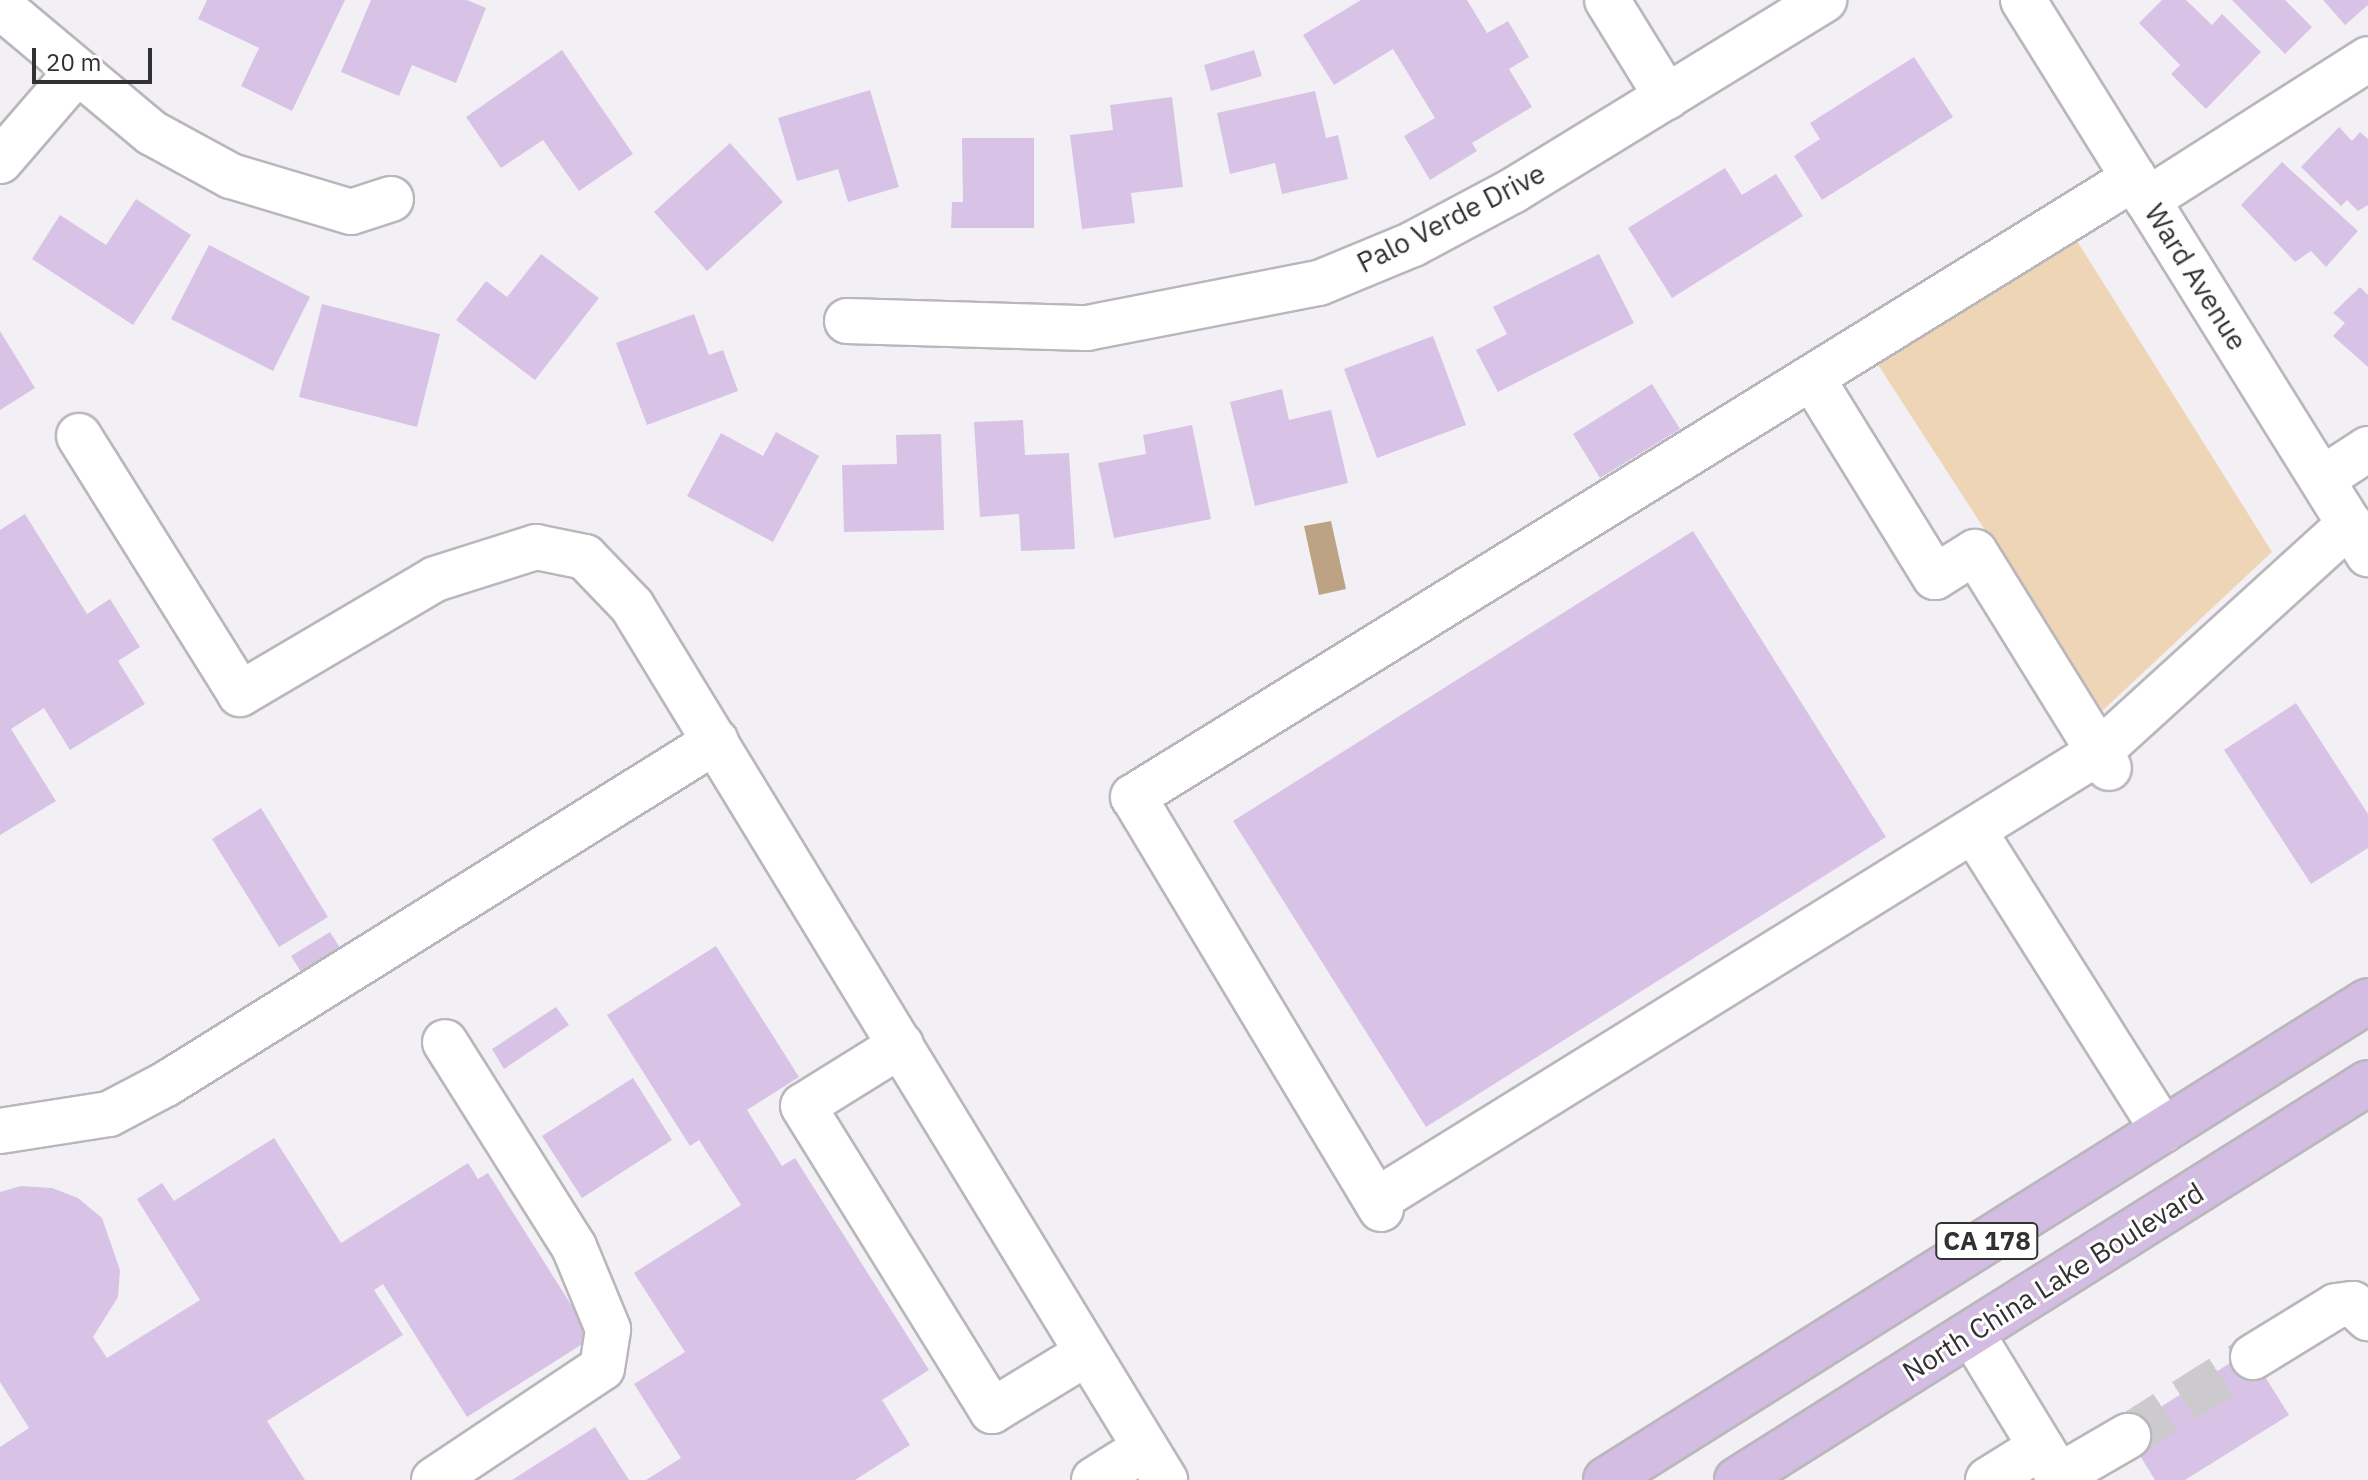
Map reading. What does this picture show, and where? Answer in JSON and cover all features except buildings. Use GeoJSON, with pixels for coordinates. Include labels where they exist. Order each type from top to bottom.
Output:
{"type":"FeatureCollection","features":[{"type":"Feature","properties":{"kind":"main road","name":"CA 178"},"geometry":{"type":"LineString","coordinates":[[1606,1480],[2368,1001]]}},
{"type":"Feature","properties":{"kind":"main road","name":"North China Lake Boulevard"},"geometry":{"type":"LineString","coordinates":[[1737,1480],[2368,1083]]}},
{"type":"Feature","properties":{"kind":"street"},"geometry":{"type":"LineString","coordinates":[[1607,0],[1667,97]]}},
{"type":"Feature","properties":{"kind":"street","name":"Palo Verde Drive"},"geometry":{"type":"LineString","coordinates":[[847,321],[1087,328],[1319,283],[1426,237],[1667,97],[1824,0]]}},
{"type":"Feature","properties":{"kind":"street","name":"Ward Avenue"},"geometry":{"type":"LineString","coordinates":[[2023,0],[2359,539]]}},
{"type":"Feature","properties":{"kind":"street"},"geometry":{"type":"LineString","coordinates":[[0,6],[76,73],[152,133],[231,176],[351,212],[391,199]]}},
{"type":"Feature","properties":{"kind":"street"},"geometry":{"type":"LineString","coordinates":[[2359,539],[2104,760],[1379,1204],[1133,797],[1812,378],[2368,59]]}},
{"type":"Feature","properties":{"kind":"street"},"geometry":{"type":"LineString","coordinates":[[0,161],[76,73]]}},
{"type":"Feature","properties":{"kind":"street"},"geometry":{"type":"LineString","coordinates":[[1812,378],[1935,577],[1975,552],[2104,760]]}},
{"type":"Feature","properties":{"kind":"street"},"geometry":{"type":"LineString","coordinates":[[79,436],[240,694],[435,579],[536,547],[585,557],[632,606],[1155,1464],[1094,1480]]}},
{"type":"Feature","properties":{"kind":"street"},"geometry":{"type":"LineString","coordinates":[[2322,479],[2368,449]]}},
{"type":"Feature","properties":{"kind":"street"},"geometry":{"type":"LineString","coordinates":[[0,1131],[109,1114],[166,1084],[716,741]]}},
{"type":"Feature","properties":{"kind":"street"},"geometry":{"type":"LineString","coordinates":[[1984,847],[2163,1130]]}},
{"type":"Feature","properties":{"kind":"street"},"geometry":{"type":"LineString","coordinates":[[434,1480],[602,1368],[608,1329],[574,1247],[445,1042]]}},
{"type":"Feature","properties":{"kind":"street"},"geometry":{"type":"LineString","coordinates":[[901,1045],[803,1106],[992,1411],[1087,1353]]}},
{"type":"Feature","properties":{"kind":"street"},"geometry":{"type":"LineString","coordinates":[[2253,1357],[2336,1306],[2353,1304],[2368,1318]]}},
{"type":"Feature","properties":{"kind":"street"},"geometry":{"type":"LineString","coordinates":[[1972,1334],[2054,1468]]}},
{"type":"Feature","properties":{"kind":"street"},"geometry":{"type":"LineString","coordinates":[[1988,1480],[2054,1468],[2128,1436]]}},
{"type":"Feature","properties":{"kind":"shaded area"},"geometry":{"type":"Polygon","coordinates":[[[2072,233],[2272,552],[2102,711],[1873,357],[2072,233]]]}},
{"type":"Feature","properties":{"kind":"shaded area"},"geometry":{"type":"Polygon","coordinates":[[[1331,521],[1346,589],[1319,595],[1304,526],[1331,521]]]}},
{"type":"Feature","properties":{"kind":"tunnel"},"geometry":{"type":"LineString","coordinates":[[2128,1436],[2253,1357]]}}]}
